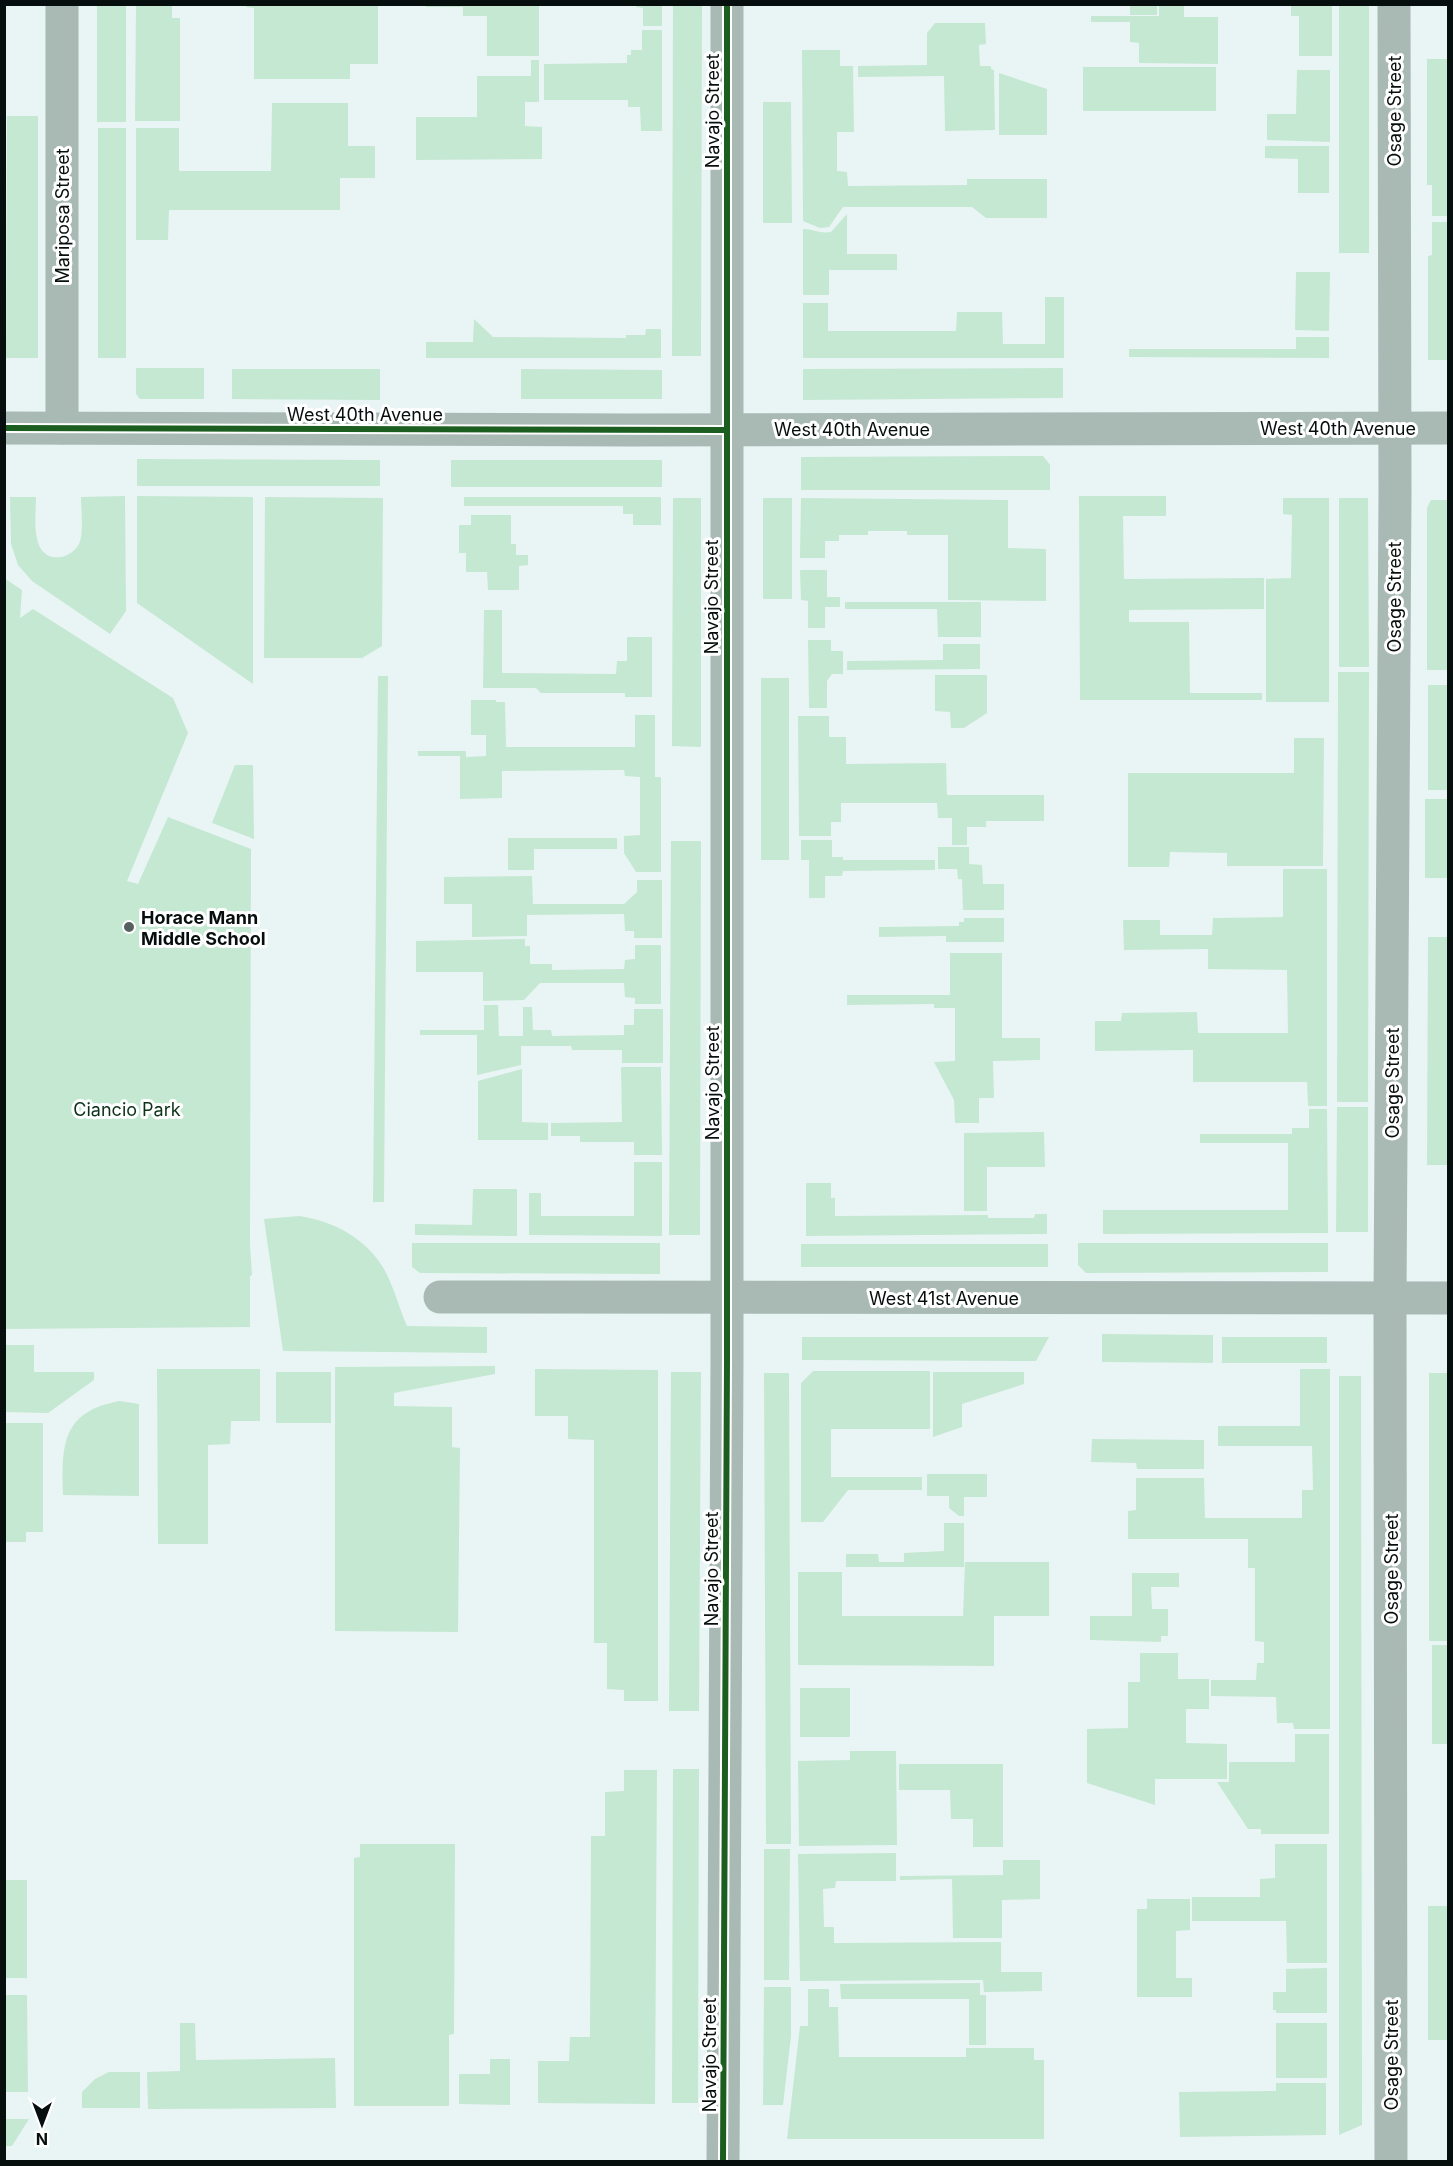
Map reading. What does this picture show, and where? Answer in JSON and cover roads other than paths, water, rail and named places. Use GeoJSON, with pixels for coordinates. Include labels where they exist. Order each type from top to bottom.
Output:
{"type":"FeatureCollection","features":[{"type":"Feature","properties":{"kind":"street","name":"Mariposa Street"},"geometry":{"type":"LineString","coordinates":[[62,4],[62,428]]}},
{"type":"Feature","properties":{"kind":"street","name":"Navajo Street"},"geometry":{"type":"LineString","coordinates":[[723,2162],[727,1298],[727,4]]}},
{"type":"Feature","properties":{"kind":"street","name":"Osage Street"},"geometry":{"type":"LineString","coordinates":[[1391,2162],[1390,1298],[1395,428],[1394,4]]}},
{"type":"Feature","properties":{"kind":"street","name":"West 40th Avenue"},"geometry":{"type":"LineString","coordinates":[[4,428],[726,430],[1449,428]]}},
{"type":"Feature","properties":{"kind":"street","name":"West 41st Avenue"},"geometry":{"type":"LineString","coordinates":[[440,1297],[1449,1298]]}},
{"type":"Feature","properties":{"kind":"place","name":"Horace Mann Middle School"},"geometry":{"type":"Point","coordinates":[129,927]}},
{"type":"Feature","properties":{"kind":"park label","name":"Ciancio Park"},"geometry":{"type":"Point","coordinates":[127,1109]}}]}
